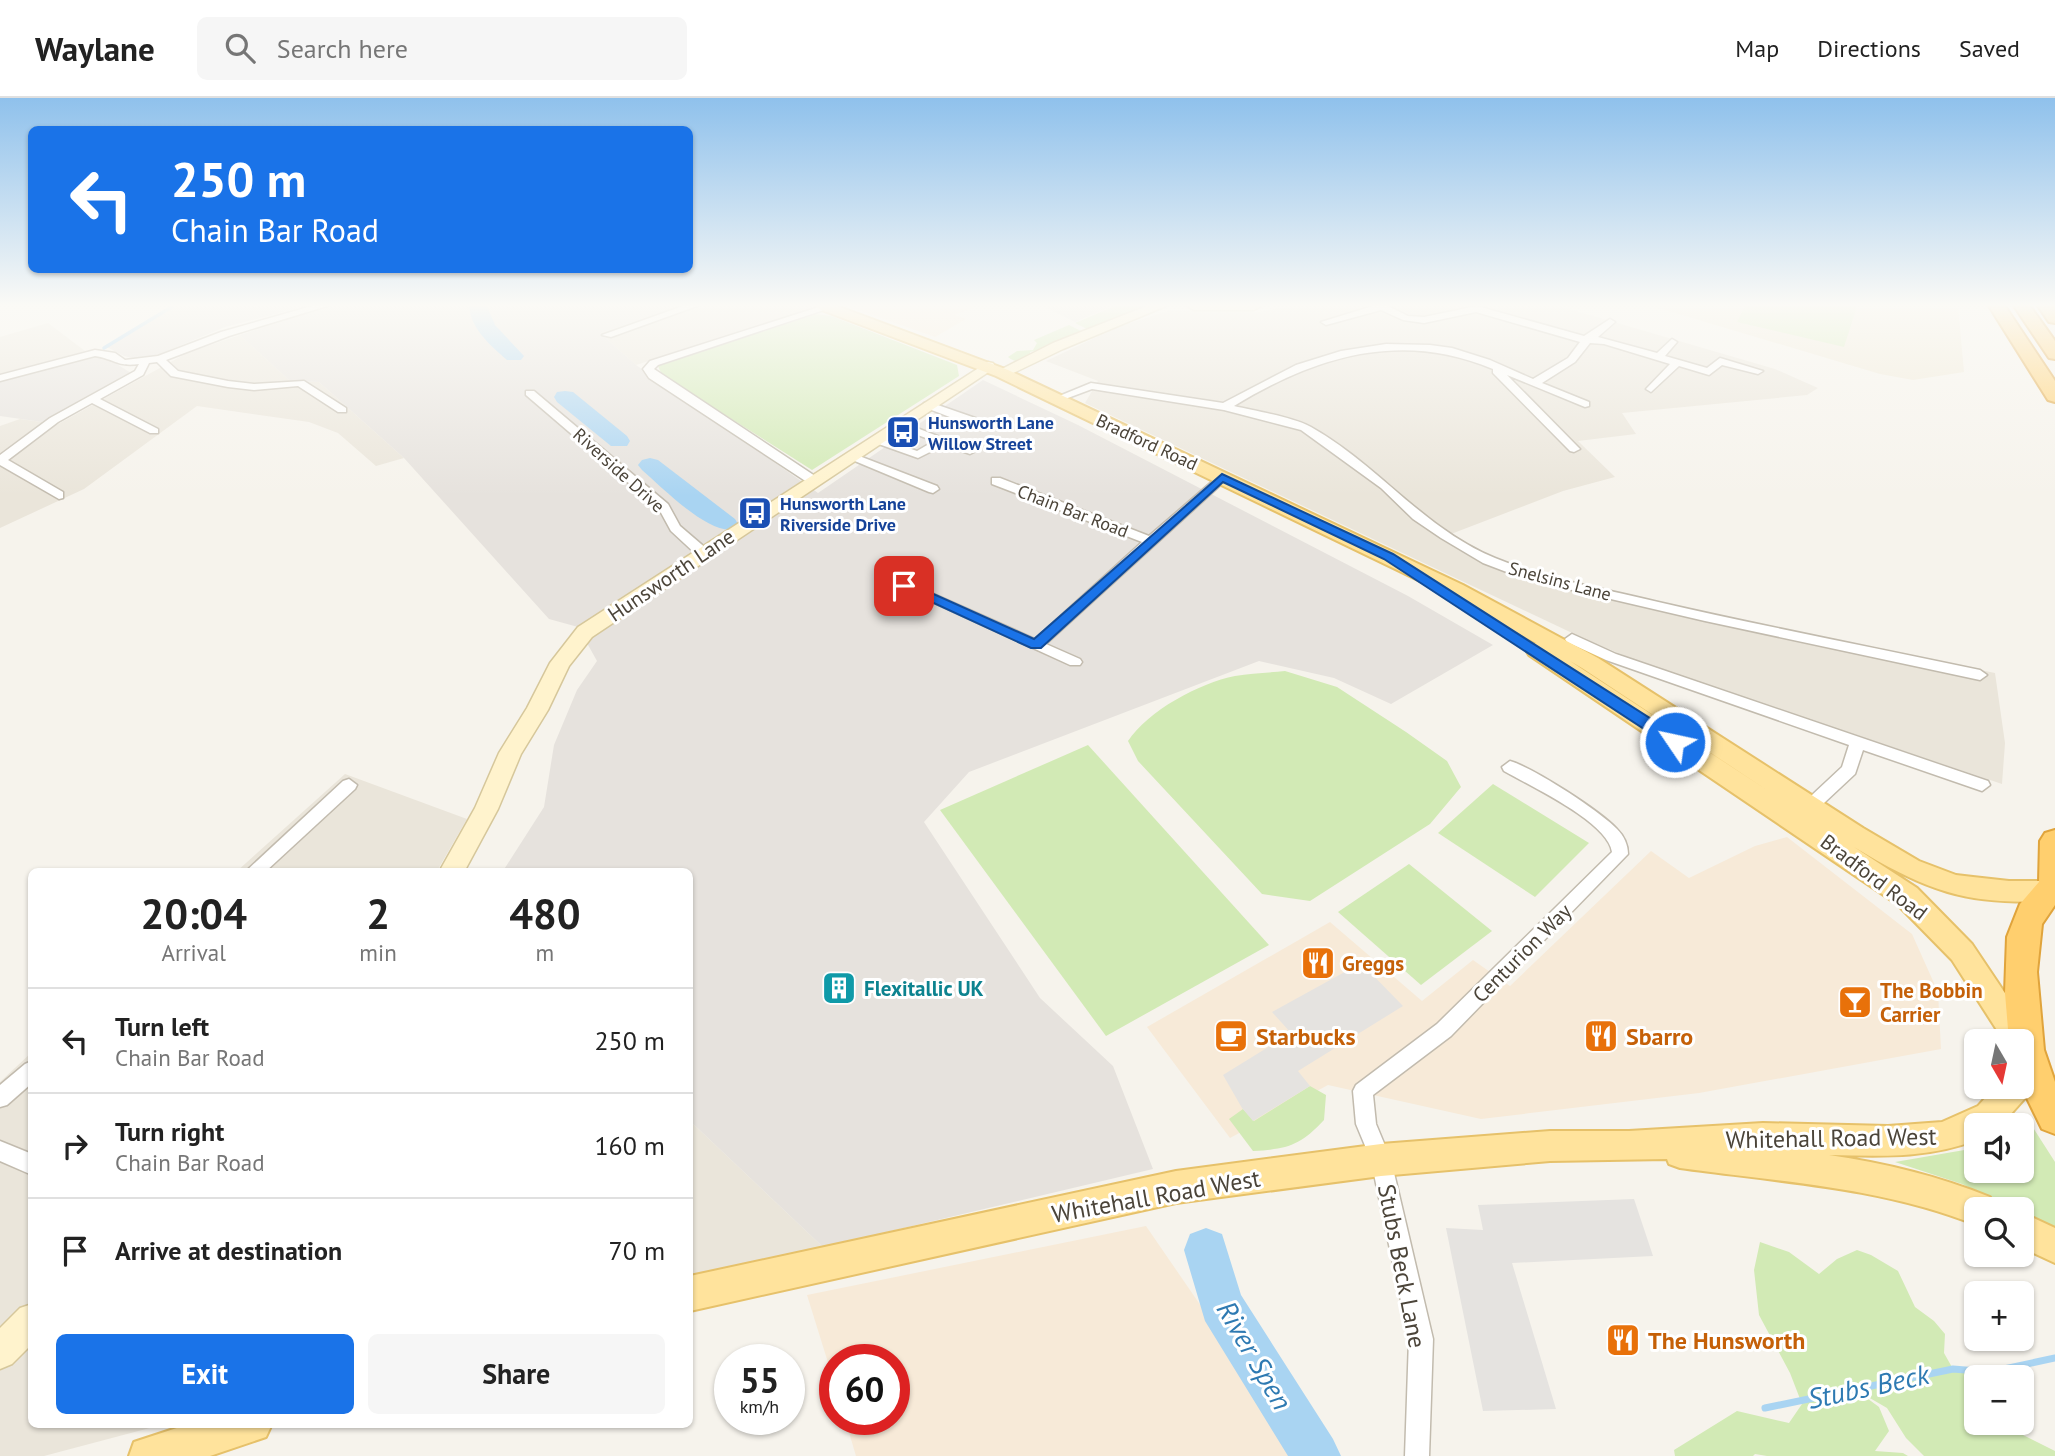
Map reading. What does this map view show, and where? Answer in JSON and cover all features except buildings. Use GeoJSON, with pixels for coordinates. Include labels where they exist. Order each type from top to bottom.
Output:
{"type":"FeatureCollection","features":[{"type":"Feature","properties":{"kind":"highway"},"geometry":{"type":"LineString","coordinates":[[2034,369],[2052,403]]}},
{"type":"Feature","properties":{"kind":"highway"},"geometry":{"type":"LineString","coordinates":[[2022,1029],[2019,965],[2021,943],[2035,907],[2053,887],[2055,841]]}},
{"type":"Feature","properties":{"kind":"highway"},"geometry":{"type":"LineString","coordinates":[[2034,1080],[2055,1117]]}},
{"type":"Feature","properties":{"kind":"main road","name":"Bradford Road"},"geometry":{"type":"LineString","coordinates":[[995,370],[1388,556],[1489,607],[1590,663],[1803,813],[1907,896],[1947,935],[1978,973],[2007,1029]]}},
{"type":"Feature","properties":{"kind":"main road","name":"Hunsworth Lane"},"geometry":{"type":"LineString","coordinates":[[453,868],[486,809],[510,752],[537,710],[560,663],[585,632],[854,457],[928,405],[995,370]]}},
{"type":"Feature","properties":{"kind":"main road","name":"Bradford Road"},"geometry":{"type":"LineString","coordinates":[[1803,813],[1932,878],[1989,890],[2053,887]]}},
{"type":"Feature","properties":{"kind":"main road","name":"Whitehall Road West"},"geometry":{"type":"LineString","coordinates":[[693,1293],[1176,1187],[1381,1160],[1550,1146],[1629,1146],[1763,1138],[1888,1141],[1942,1138],[1989,1116],[2000,1099]]}},
{"type":"Feature","properties":{"kind":"main road","name":"Whitehall Road West"},"geometry":{"type":"LineString","coordinates":[[1629,1146],[1868,1176],[1913,1186],[1964,1204]]}},
{"type":"Feature","properties":{"kind":"main road"},"geometry":{"type":"LineString","coordinates":[[2034,1236],[2055,1246]]}},
{"type":"Feature","properties":{"kind":"main road"},"geometry":{"type":"LineString","coordinates":[[0,1352],[28,1324]]}},
{"type":"Feature","properties":{"kind":"main road"},"geometry":{"type":"LineString","coordinates":[[148,1456],[240,1428]]}},
{"type":"Feature","properties":{"kind":"street"},"geometry":{"type":"LineString","coordinates":[[0,378],[33,369]]}},
{"type":"Feature","properties":{"kind":"street"},"geometry":{"type":"LineString","coordinates":[[59,495],[0,460],[54,420],[139,373],[141,369]]}},
{"type":"Feature","properties":{"kind":"street"},"geometry":{"type":"LineString","coordinates":[[169,369],[175,374],[254,387],[300,383],[342,410]]}},
{"type":"Feature","properties":{"kind":"street"},"geometry":{"type":"LineString","coordinates":[[648,369],[653,376],[814,481]]}},
{"type":"Feature","properties":{"kind":"street"},"geometry":{"type":"LineString","coordinates":[[1225,407],[1297,369]]}},
{"type":"Feature","properties":{"kind":"street"},"geometry":{"type":"LineString","coordinates":[[1495,369],[1574,449]]}},
{"type":"Feature","properties":{"kind":"street"},"geometry":{"type":"LineString","coordinates":[[1503,369],[1585,404]]}},
{"type":"Feature","properties":{"kind":"street"},"geometry":{"type":"LineString","coordinates":[[1534,383],[1559,369]]}},
{"type":"Feature","properties":{"kind":"street"},"geometry":{"type":"LineString","coordinates":[[1651,389],[1670,369]]}},
{"type":"Feature","properties":{"kind":"street"},"geometry":{"type":"LineString","coordinates":[[1752,369],[1758,371]]}},
{"type":"Feature","properties":{"kind":"street","name":"Snelsins Lane"},"geometry":{"type":"LineString","coordinates":[[1057,399],[1091,386],[1225,407],[1305,428],[1385,485],[1417,516],[1445,535],[1488,560],[1530,576],[1980,676]]}},
{"type":"Feature","properties":{"kind":"street","name":"Riverside Drive"},"geometry":{"type":"LineString","coordinates":[[530,393],[664,507],[676,528],[703,553]]}},
{"type":"Feature","properties":{"kind":"street"},"geometry":{"type":"LineString","coordinates":[[92,399],[154,431]]}},
{"type":"Feature","properties":{"kind":"street"},"geometry":{"type":"LineString","coordinates":[[928,405],[980,423],[1007,423]]}},
{"type":"Feature","properties":{"kind":"street"},"geometry":{"type":"LineString","coordinates":[[900,425],[970,451]]}},
{"type":"Feature","properties":{"kind":"street"},"geometry":{"type":"LineString","coordinates":[[877,440],[918,456],[943,441]]}},
{"type":"Feature","properties":{"kind":"street"},"geometry":{"type":"LineString","coordinates":[[854,457],[933,489]]}},
{"type":"Feature","properties":{"kind":"street","name":"Chain Bar Road"},"geometry":{"type":"LineString","coordinates":[[1036,645],[1222,477]]}},
{"type":"Feature","properties":{"kind":"street","name":"Chain Bar Road"},"geometry":{"type":"LineString","coordinates":[[996,481],[1150,541]]}},
{"type":"Feature","properties":{"kind":"street"},"geometry":{"type":"LineString","coordinates":[[904,586],[1075,662]]}},
{"type":"Feature","properties":{"kind":"street"},"geometry":{"type":"LineString","coordinates":[[1572,639],[1611,657],[1982,785]]}},
{"type":"Feature","properties":{"kind":"street","name":"Bradford Road"},"geometry":{"type":"LineString","coordinates":[[1803,813],[1849,770],[1858,742]]}},
{"type":"Feature","properties":{"kind":"street","name":"Centurion Way"},"geometry":{"type":"LineString","coordinates":[[1381,1160],[1366,1124],[1363,1091],[1444,1030],[1620,854],[1620,845],[1603,826],[1510,767]]}},
{"type":"Feature","properties":{"kind":"street"},"geometry":{"type":"LineString","coordinates":[[257,868],[349,785]]}},
{"type":"Feature","properties":{"kind":"street"},"geometry":{"type":"LineString","coordinates":[[0,1098],[28,1074]]}},
{"type":"Feature","properties":{"kind":"street"},"geometry":{"type":"LineString","coordinates":[[0,1151],[28,1164]]}},
{"type":"Feature","properties":{"kind":"street","name":"Stubs Beck Lane"},"geometry":{"type":"LineString","coordinates":[[1381,1160],[1421,1339],[1417,1456]]}},
{"type":"Feature","properties":{"kind":"shaded area"},"geometry":{"type":"Polygon","coordinates":[[[0,369],[20,369],[0,375],[0,369]]]}},
{"type":"Feature","properties":{"kind":"shaded area"},"geometry":{"type":"Polygon","coordinates":[[[38,369],[125,369],[131,373],[42,422],[0,416],[0,381],[38,369]]]}},
{"type":"Feature","properties":{"kind":"shaded area"},"geometry":{"type":"Polygon","coordinates":[[[157,369],[277,369],[290,381],[319,382],[404,458],[376,466],[338,433],[309,422],[197,406],[84,489],[0,528],[0,426],[20,419],[42,422],[51,428],[157,369]]]}},
{"type":"Feature","properties":{"kind":"shaded area"},"geometry":{"type":"Polygon","coordinates":[[[277,369],[642,369],[818,493],[983,380],[1078,425],[1408,596],[1493,645],[1391,704],[1334,678],[1259,661],[969,772],[924,822],[1040,998],[1113,1066],[1153,1169],[823,1247],[693,1124],[693,868],[505,868],[544,807],[554,745],[577,690],[597,661],[578,627],[549,619],[404,458],[319,382],[290,381],[277,369]]]}},
{"type":"Feature","properties":{"kind":"shaded area"},"geometry":{"type":"Polygon","coordinates":[[[1068,369],[1776,369],[1818,388],[1807,395],[1622,413],[1636,434],[1578,441],[1615,477],[1563,491],[1451,534],[1512,567],[1585,589],[1995,673],[2005,743],[2002,784],[1645,664],[1587,640],[1085,403],[1098,381],[1068,369]]]}},
{"type":"Feature","properties":{"kind":"shaded area"},"geometry":{"type":"Polygon","coordinates":[[[1864,369],[1964,369],[1964,372],[1913,380],[1864,369]]]}},
{"type":"Feature","properties":{"kind":"shaded area"},"geometry":{"type":"Polygon","coordinates":[[[345,774],[467,819],[439,868],[240,868],[345,774]]]}},
{"type":"Feature","properties":{"kind":"shaded area"},"geometry":{"type":"Polygon","coordinates":[[[1787,837],[1912,934],[1938,992],[1941,1049],[1699,1093],[1481,1119],[1328,1085],[1230,1138],[1147,1027],[1330,922],[1422,1001],[1473,960],[1510,986],[1651,851],[1689,878],[1755,846],[1787,837]]]}},
{"type":"Feature","properties":{"kind":"shaded area"},"geometry":{"type":"Polygon","coordinates":[[[1361,963],[1403,1006],[1298,1071],[1310,1086],[1253,1121],[1242,1108],[1223,1075],[1291,1033],[1272,1012],[1361,963]]]}},
{"type":"Feature","properties":{"kind":"shaded area"},"geometry":{"type":"Polygon","coordinates":[[[28,1056],[28,1428],[150,1428],[44,1456],[0,1456],[0,1082],[28,1056]]]}},
{"type":"Feature","properties":{"kind":"shaded area"},"geometry":{"type":"Polygon","coordinates":[[[693,1124],[823,1247],[693,1281],[693,1124]]]}},
{"type":"Feature","properties":{"kind":"shaded area"},"geometry":{"type":"Polygon","coordinates":[[[1634,1199],[1653,1256],[1512,1263],[1556,1409],[1483,1411],[1446,1228],[1483,1230],[1478,1205],[1634,1199]]]}},
{"type":"Feature","properties":{"kind":"shaded area"},"geometry":{"type":"Polygon","coordinates":[[[1146,1226],[1304,1456],[856,1456],[850,1435],[910,1435],[910,1344],[822,1344],[807,1295],[1146,1226]]]}},
{"type":"Feature","properties":{"kind":"green space"},"geometry":{"type":"Polygon","coordinates":[[[659,369],[958,369],[959,376],[812,470],[662,375],[659,369]]]}},
{"type":"Feature","properties":{"kind":"green space"},"geometry":{"type":"Polygon","coordinates":[[[1285,671],[1337,687],[1406,732],[1447,761],[1461,787],[1430,824],[1310,901],[1262,894],[1138,761],[1128,741],[1161,709],[1206,685],[1235,676],[1285,671]]]}},
{"type":"Feature","properties":{"kind":"green space"},"geometry":{"type":"Polygon","coordinates":[[[1088,745],[1269,945],[1106,1036],[940,810],[1088,745]]]}},
{"type":"Feature","properties":{"kind":"green space"},"geometry":{"type":"Polygon","coordinates":[[[1493,784],[1589,843],[1535,897],[1438,833],[1493,784]]]}},
{"type":"Feature","properties":{"kind":"green space"},"geometry":{"type":"Polygon","coordinates":[[[1409,864],[1492,931],[1421,985],[1338,912],[1409,864]]]}},
{"type":"Feature","properties":{"kind":"green space"},"geometry":{"type":"Polygon","coordinates":[[[1310,1086],[1326,1095],[1324,1120],[1300,1141],[1275,1149],[1253,1151],[1229,1119],[1243,1109],[1254,1121],[1310,1086]]]}},
{"type":"Feature","properties":{"kind":"green space"},"geometry":{"type":"Polygon","coordinates":[[[2034,1129],[2055,1162],[2055,1229],[2034,1219],[2034,1197],[1989,1197],[1962,1184],[1895,1162],[1964,1150],[1964,1183],[2034,1183],[2034,1129]]]}},
{"type":"Feature","properties":{"kind":"green space"},"geometry":{"type":"Polygon","coordinates":[[[1760,1242],[1789,1252],[1819,1274],[1837,1259],[1857,1250],[1898,1271],[1915,1307],[1934,1321],[1945,1334],[1944,1353],[1953,1369],[1964,1370],[1964,1435],[2023,1435],[2055,1451],[2055,1456],[1924,1456],[1906,1438],[1887,1408],[1856,1390],[1879,1407],[1889,1431],[1875,1451],[1903,1453],[1908,1456],[1675,1456],[1674,1450],[1737,1411],[1789,1423],[1802,1404],[1790,1373],[1759,1315],[1754,1270],[1760,1242]]]}},
{"type":"Feature","properties":{"kind":"waterway","name":"River Spen"},"geometry":{"type":"LineString","coordinates":[[565,397],[619,441]]}},
{"type":"Feature","properties":{"kind":"waterway","name":"River Spen"},"geometry":{"type":"LineString","coordinates":[[650,465],[726,524]]}},
{"type":"Feature","properties":{"kind":"waterway","name":"River Spen"},"geometry":{"type":"LineString","coordinates":[[1206,1250],[1221,1305],[1316,1456]]}},
{"type":"Feature","properties":{"kind":"waterway","name":"Stubs Beck"},"geometry":{"type":"LineString","coordinates":[[1765,1408],[1953,1369],[1990,1372],[2055,1358]]}},
{"type":"Feature","properties":{"kind":"place","name":"Hunsworth Lane Willow Street"},"geometry":{"type":"Point","coordinates":[903,432]}},
{"type":"Feature","properties":{"kind":"place","name":"Hunsworth Lane Riverside Drive"},"geometry":{"type":"Point","coordinates":[755,513]}},
{"type":"Feature","properties":{"kind":"place","name":"Greggs"},"geometry":{"type":"Point","coordinates":[1318,963]}},
{"type":"Feature","properties":{"kind":"place","name":"Flexitallic UK"},"geometry":{"type":"Point","coordinates":[839,988]}},
{"type":"Feature","properties":{"kind":"place","name":"The Bobbin Carrier"},"geometry":{"type":"Point","coordinates":[1855,1002]}},
{"type":"Feature","properties":{"kind":"place","name":"Starbucks"},"geometry":{"type":"Point","coordinates":[1231,1036]}},
{"type":"Feature","properties":{"kind":"place","name":"Sbarro"},"geometry":{"type":"Point","coordinates":[1601,1036]}},
{"type":"Feature","properties":{"kind":"place","name":"The Hunsworth"},"geometry":{"type":"Point","coordinates":[1623,1340]}},
{"type":"Feature","properties":{"kind":"route"},"geometry":{"type":"LineString","coordinates":[[904,586],[1036,645],[1222,477],[1388,556],[1540,652],[1675,742]]}}]}
